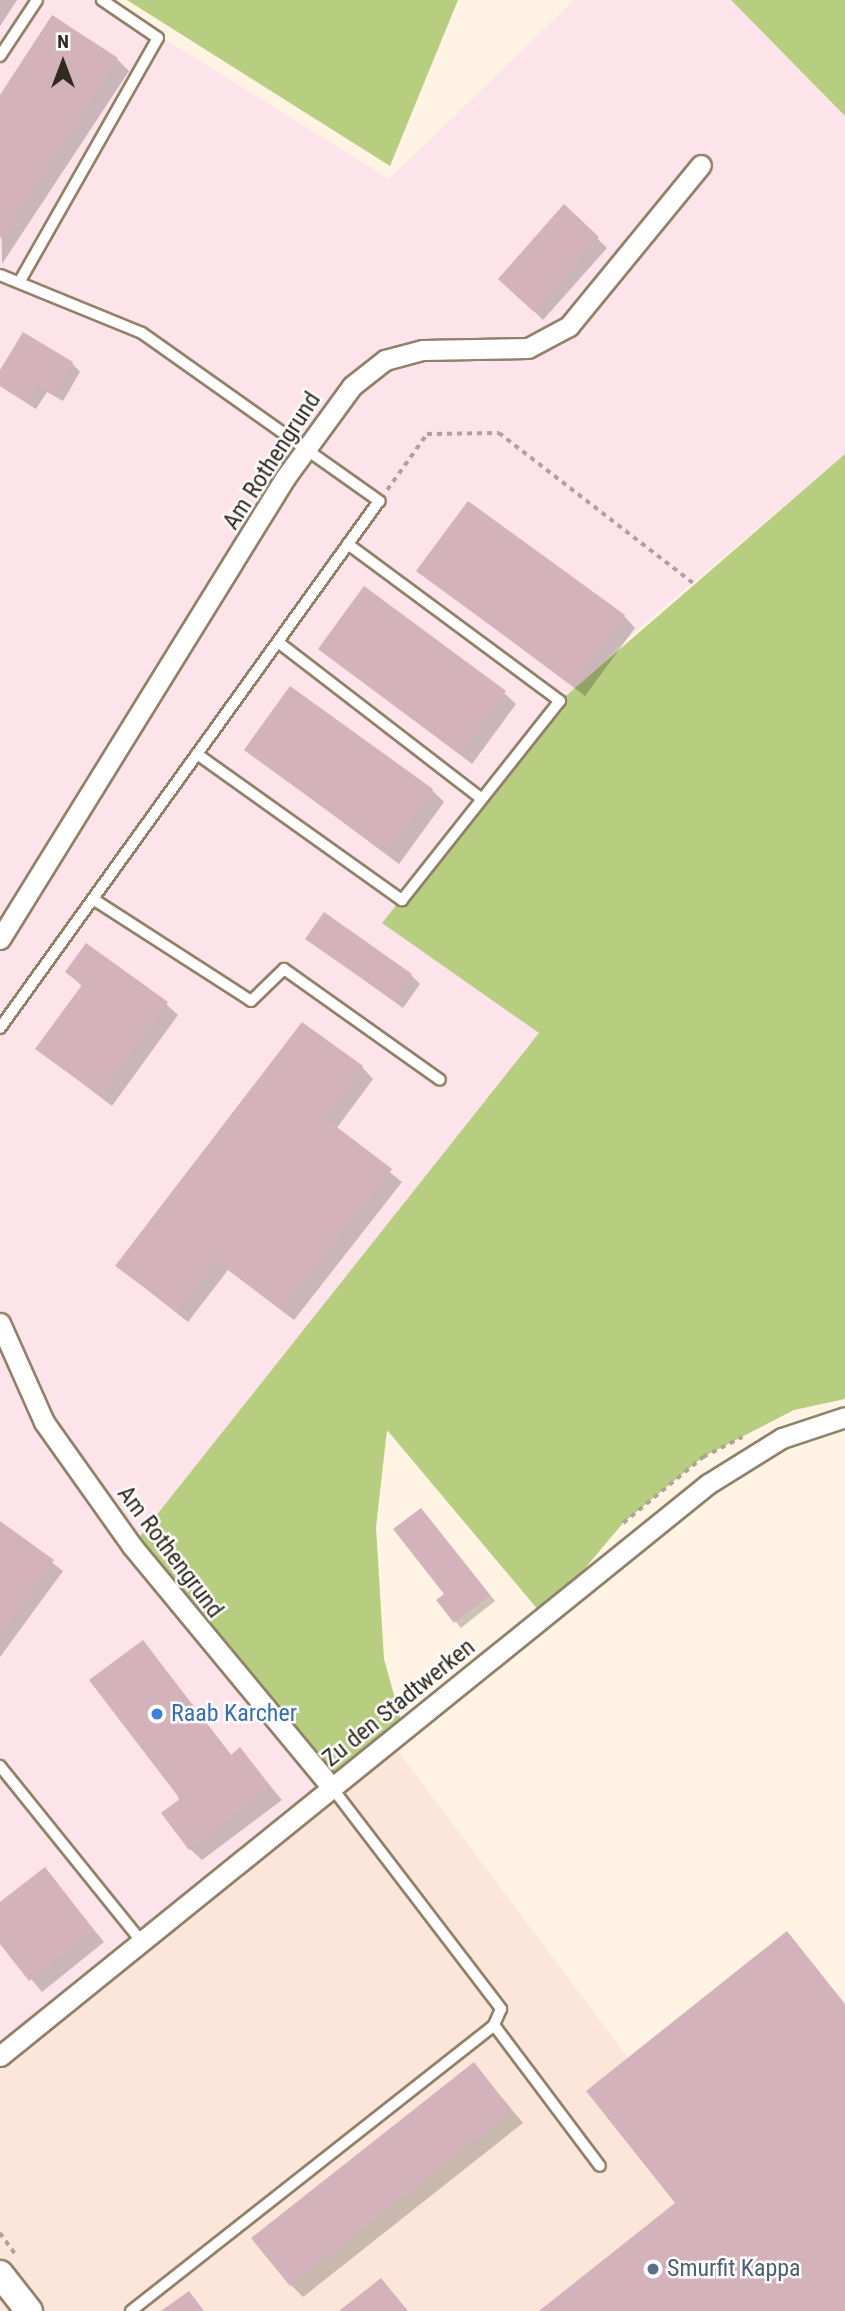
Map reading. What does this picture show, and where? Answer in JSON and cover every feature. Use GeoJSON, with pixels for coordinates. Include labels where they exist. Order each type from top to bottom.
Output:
{"type":"FeatureCollection","features":[{"type":"Feature","properties":{"kind":"main road"},"geometry":{"type":"LineString","coordinates":[[0,2274],[29,2311]]}},
{"type":"Feature","properties":{"kind":"street","name":"Am Rothengrund"},"geometry":{"type":"LineString","coordinates":[[0,939],[304,447],[352,386],[385,360],[423,350],[528,348],[569,326],[701,165]]}},
{"type":"Feature","properties":{"kind":"street","name":"Am Rothengrund"},"geometry":{"type":"LineString","coordinates":[[0,1323],[44,1422],[132,1546],[333,1788]]}},
{"type":"Feature","properties":{"kind":"street","name":"Zu den Stadtwerken"},"geometry":{"type":"LineString","coordinates":[[0,2056],[708,1484],[782,1438],[845,1418]]}},
{"type":"Feature","properties":{"kind":"lane"},"geometry":{"type":"LineString","coordinates":[[0,56],[37,0]]}},
{"type":"Feature","properties":{"kind":"lane"},"geometry":{"type":"LineString","coordinates":[[21,279],[158,38],[102,0]]}},
{"type":"Feature","properties":{"kind":"lane"},"geometry":{"type":"LineString","coordinates":[[0,275],[21,279],[142,333],[379,501],[0,1028]]}},
{"type":"Feature","properties":{"kind":"lane"},"geometry":{"type":"LineString","coordinates":[[197,754],[402,900],[560,701],[348,544]]}},
{"type":"Feature","properties":{"kind":"lane"},"geometry":{"type":"LineString","coordinates":[[278,642],[482,799]]}},
{"type":"Feature","properties":{"kind":"lane"},"geometry":{"type":"LineString","coordinates":[[93,899],[251,1001],[284,969],[440,1080]]}},
{"type":"Feature","properties":{"kind":"lane"},"geometry":{"type":"LineString","coordinates":[[0,1766],[142,1942]]}},
{"type":"Feature","properties":{"kind":"lane"},"geometry":{"type":"LineString","coordinates":[[131,2311],[494,2025],[501,2009],[333,1788]]}},
{"type":"Feature","properties":{"kind":"lane"},"geometry":{"type":"LineString","coordinates":[[494,2025],[600,2166]]}},
{"type":"Feature","properties":{"kind":"path"},"geometry":{"type":"LineString","coordinates":[[379,501],[427,434],[499,433],[693,583]]}},
{"type":"Feature","properties":{"kind":"shaded area"},"geometry":{"type":"Polygon","coordinates":[[[0,0],[102,0],[389,179],[574,0],[731,0],[845,116],[845,454],[616,648],[383,923],[540,1033],[132,1546],[333,1789],[0,2056],[0,0]]]}},
{"type":"Feature","properties":{"kind":"shaded area"},"geometry":{"type":"Polygon","coordinates":[[[391,1742],[818,2311],[0,2311],[0,2056],[391,1742]]]}},
{"type":"Feature","properties":{"kind":"green space"},"geometry":{"type":"Polygon","coordinates":[[[127,0],[458,0],[390,166],[127,0]]]}},
{"type":"Feature","properties":{"kind":"green space"},"geometry":{"type":"Polygon","coordinates":[[[731,0],[845,0],[845,116],[731,0]]]}},
{"type":"Feature","properties":{"kind":"green space"},"geometry":{"type":"Polygon","coordinates":[[[845,454],[845,1399],[794,1410],[703,1457],[623,1523],[544,1617],[387,1430],[376,1527],[384,1659],[404,1731],[333,1789],[132,1546],[539,1033],[382,923],[560,701],[845,454]]]}},
{"type":"Feature","properties":{"kind":"building"},"geometry":{"type":"Polygon","coordinates":[[[52,15],[118,58],[0,239],[0,95],[52,15]]]}},
{"type":"Feature","properties":{"kind":"building"},"geometry":{"type":"Polygon","coordinates":[[[564,204],[599,237],[534,312],[498,279],[564,204]]]}},
{"type":"Feature","properties":{"kind":"building"},"geometry":{"type":"Polygon","coordinates":[[[23,332],[73,362],[53,394],[37,384],[26,402],[0,386],[0,370],[23,332]]]}},
{"type":"Feature","properties":{"kind":"building"},"geometry":{"type":"Polygon","coordinates":[[[468,501],[625,615],[573,686],[416,571],[468,501]]]}},
{"type":"Feature","properties":{"kind":"building"},"geometry":{"type":"Polygon","coordinates":[[[364,586],[506,691],[459,754],[318,649],[364,586]]]}},
{"type":"Feature","properties":{"kind":"building"},"geometry":{"type":"Polygon","coordinates":[[[290,686],[433,789],[386,853],[244,750],[290,686]]]}},
{"type":"Feature","properties":{"kind":"building"},"geometry":{"type":"Polygon","coordinates":[[[324,912],[412,974],[393,1000],[305,939],[324,912]]]}},
{"type":"Feature","properties":{"kind":"building"},"geometry":{"type":"Polygon","coordinates":[[[86,943],[168,1002],[99,1095],[35,1049],[82,985],[65,972],[86,943]]]}},
{"type":"Feature","properties":{"kind":"building"},"geometry":{"type":"Polygon","coordinates":[[[302,1022],[363,1066],[325,1118],[392,1169],[281,1309],[216,1260],[176,1311],[115,1266],[302,1022]]]}},
{"type":"Feature","properties":{"kind":"building"},"geometry":{"type":"Polygon","coordinates":[[[421,1508],[490,1595],[454,1623],[436,1600],[444,1594],[393,1529],[421,1508]]]}},
{"type":"Feature","properties":{"kind":"building"},"geometry":{"type":"Polygon","coordinates":[[[0,1521],[54,1560],[0,1634],[0,1521]]]}},
{"type":"Feature","properties":{"kind":"building","name":"Raab Karcher"},"geometry":{"type":"Polygon","coordinates":[[[143,1640],[231,1755],[240,1747],[271,1787],[189,1850],[161,1813],[180,1799],[89,1680],[143,1640]]]}},
{"type":"Feature","properties":{"kind":"building"},"geometry":{"type":"Polygon","coordinates":[[[45,1867],[94,1930],[29,1981],[0,1944],[0,1902],[45,1867]]]}},
{"type":"Feature","properties":{"kind":"building"},"geometry":{"type":"Polygon","coordinates":[[[787,1931],[845,2004],[845,2311],[539,2311],[675,2203],[586,2091],[787,1931]]]}},
{"type":"Feature","properties":{"kind":"building"},"geometry":{"type":"Polygon","coordinates":[[[474,2062],[512,2111],[290,2286],[251,2238],[474,2062]]]}},
{"type":"Feature","properties":{"kind":"building"},"geometry":{"type":"Polygon","coordinates":[[[381,2278],[408,2311],[339,2311],[381,2278]]]}},
{"type":"Feature","properties":{"kind":"building"},"geometry":{"type":"Polygon","coordinates":[[[189,2291],[204,2311],[161,2311],[189,2291]]]}},
{"type":"Feature","properties":{"kind":"place","name":"Raab Karcher"},"geometry":{"type":"Point","coordinates":[157,1714]}},
{"type":"Feature","properties":{"kind":"place","name":"Smurfit Kappa"},"geometry":{"type":"Point","coordinates":[653,2269]}}]}
